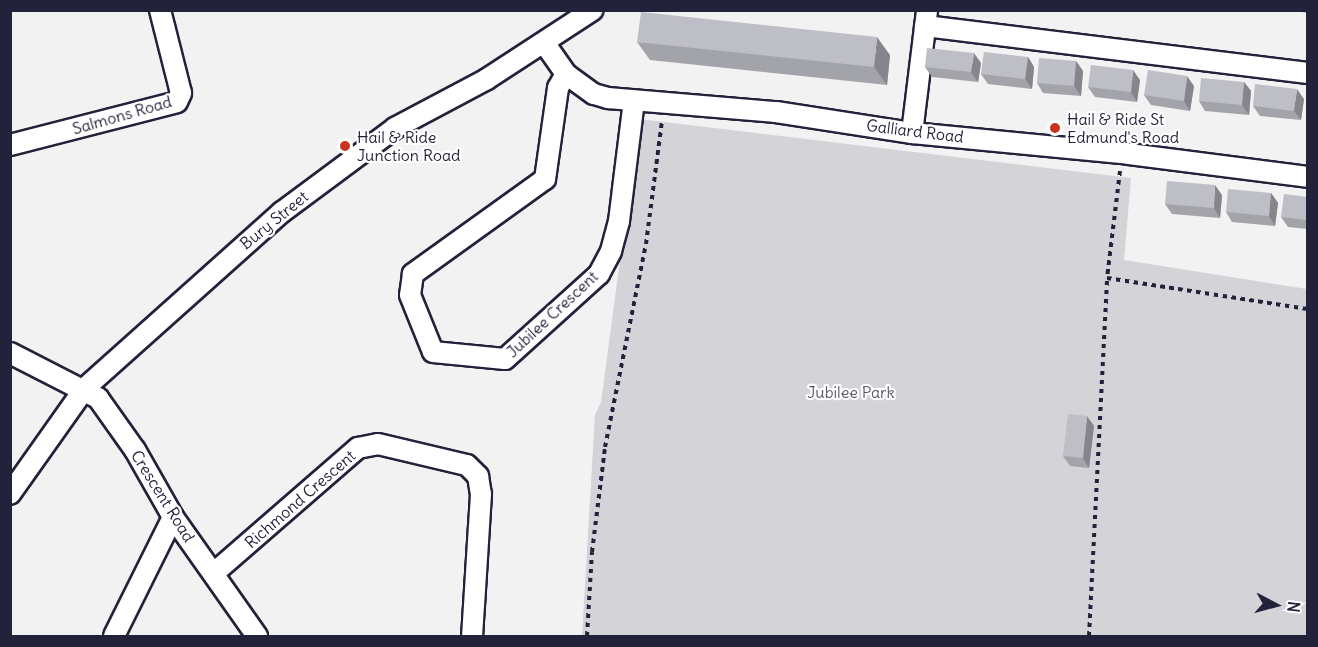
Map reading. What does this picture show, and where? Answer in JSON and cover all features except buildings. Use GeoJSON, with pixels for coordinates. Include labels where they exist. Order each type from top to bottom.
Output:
{"type":"FeatureCollection","features":[{"type":"Feature","properties":{"kind":"street","name":"Salmons Road"},"geometry":{"type":"LineString","coordinates":[[10,145],[177,102],[181,93],[160,10]]}},
{"type":"Feature","properties":{"kind":"street","name":"Bury Street"},"geometry":{"type":"LineString","coordinates":[[10,494],[85,388],[282,212],[395,128],[545,44],[593,10]]}},
{"type":"Feature","properties":{"kind":"street"},"geometry":{"type":"LineString","coordinates":[[912,133],[926,18],[1308,73]]}},
{"type":"Feature","properties":{"kind":"street","name":"Galliard Road"},"geometry":{"type":"LineString","coordinates":[[545,44],[566,74],[594,94],[634,101],[776,112],[912,133],[1129,154],[1308,177]]}},
{"type":"Feature","properties":{"kind":"street","name":"Jubilee Crescent"},"geometry":{"type":"LineString","coordinates":[[566,74],[558,88],[544,180],[413,274],[410,295],[433,352],[505,359],[599,274],[612,251],[619,221],[634,101]]}},
{"type":"Feature","properties":{"kind":"street"},"geometry":{"type":"LineString","coordinates":[[10,353],[85,388]]}},
{"type":"Feature","properties":{"kind":"street","name":"Crescent Road"},"geometry":{"type":"LineString","coordinates":[[85,388],[98,398],[135,450],[172,517],[257,636]]}},
{"type":"Feature","properties":{"kind":"street","name":"Richmond Crescent"},"geometry":{"type":"LineString","coordinates":[[214,573],[358,448],[378,444],[467,465],[478,476],[481,494],[472,636]]}},
{"type":"Feature","properties":{"kind":"street"},"geometry":{"type":"LineString","coordinates":[[114,636],[172,517]]}},
{"type":"Feature","properties":{"kind":"path"},"geometry":{"type":"LineString","coordinates":[[587,636],[591,552],[605,447],[646,244],[665,105]]}},
{"type":"Feature","properties":{"kind":"path"},"geometry":{"type":"LineString","coordinates":[[1089,636],[1107,278],[1117,178],[1129,154]]}},
{"type":"Feature","properties":{"kind":"path"},"geometry":{"type":"LineString","coordinates":[[1107,278],[1308,309]]}},
{"type":"Feature","properties":{"kind":"green space","name":"Jubilee Park"},"geometry":{"type":"Polygon","coordinates":[[[639,119],[1131,178],[1124,260],[1307,289],[1307,636],[582,636],[595,415],[601,402],[639,119]]]}},
{"type":"Feature","properties":{"kind":"place","name":"Hail & Ride St Edmund's Road"},"geometry":{"type":"Point","coordinates":[1055,128]}},
{"type":"Feature","properties":{"kind":"place","name":"Hail & Ride Junction Road"},"geometry":{"type":"Point","coordinates":[345,146]}}]}
